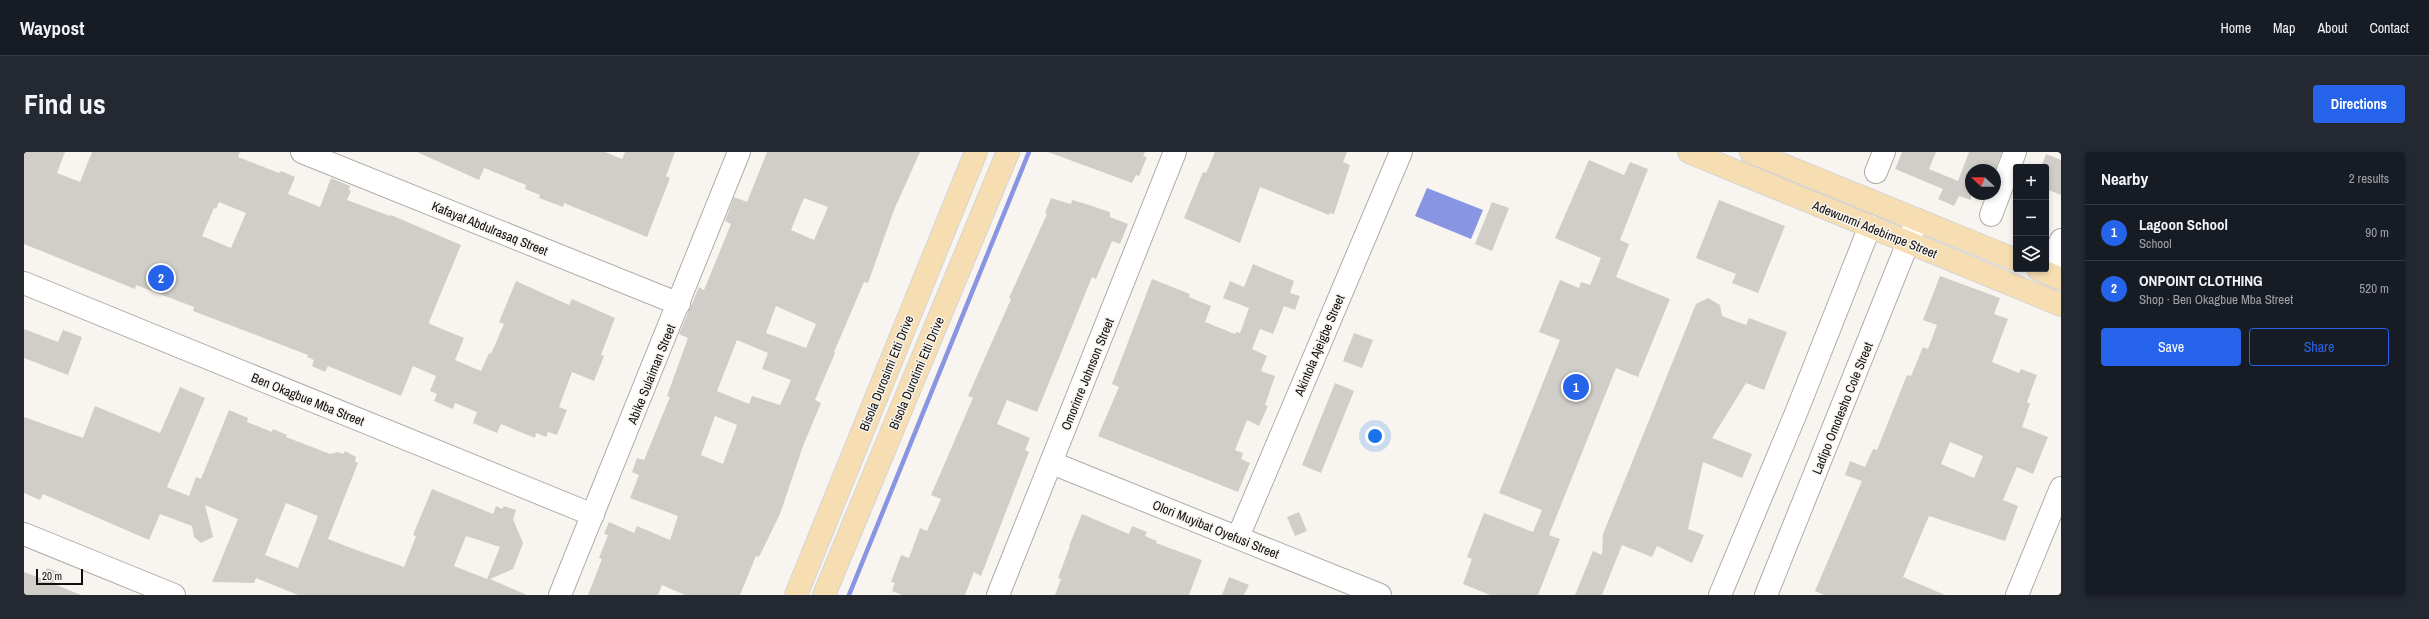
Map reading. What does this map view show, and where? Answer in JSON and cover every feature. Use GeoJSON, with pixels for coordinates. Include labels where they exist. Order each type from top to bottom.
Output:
{"type":"FeatureCollection","features":[{"type":"Feature","properties":{"kind":"main road","name":"Bisola Durosimi Etti Drive"},"geometry":{"type":"LineString","coordinates":[[796,595],[976,152]]}},
{"type":"Feature","properties":{"kind":"main road","name":"Bisola Durotimi Etti Drive"},"geometry":{"type":"LineString","coordinates":[[824,595],[1008,152]]}},
{"type":"Feature","properties":{"kind":"main road","name":"Adewunmi Adebimpe Street"},"geometry":{"type":"LineString","coordinates":[[1689,152],[2061,305]]}},
{"type":"Feature","properties":{"kind":"main road","name":"Adewunmi Adebimpe Street"},"geometry":{"type":"LineString","coordinates":[[1751,152],[2013,259]]}},
{"type":"Feature","properties":{"kind":"street","name":"Kafayat Abdulrasaq Street"},"geometry":{"type":"LineString","coordinates":[[302,152],[679,304]]}},
{"type":"Feature","properties":{"kind":"street","name":"Abike Sulaiman Street"},"geometry":{"type":"LineString","coordinates":[[560,595],[679,304],[739,152]]}},
{"type":"Feature","properties":{"kind":"street","name":"Omorinre Johnson Street"},"geometry":{"type":"LineString","coordinates":[[998,595],[1176,152]]}},
{"type":"Feature","properties":{"kind":"street","name":"Akintola Ajeigbe Street"},"geometry":{"type":"LineString","coordinates":[[1238,537],[1401,152]]}},
{"type":"Feature","properties":{"kind":"street"},"geometry":{"type":"LineString","coordinates":[[1876,172],[1884,152]]}},
{"type":"Feature","properties":{"kind":"street"},"geometry":{"type":"LineString","coordinates":[[1991,215],[2015,152]]}},
{"type":"Feature","properties":{"kind":"street","name":"Ladipo Omotesho Cole Street"},"geometry":{"type":"LineString","coordinates":[[1766,595],[1917,220]]}},
{"type":"Feature","properties":{"kind":"street"},"geometry":{"type":"LineString","coordinates":[[1720,595],[1796,413],[1870,226]]}},
{"type":"Feature","properties":{"kind":"street"},"geometry":{"type":"LineString","coordinates":[[2049,274],[2061,240]]}},
{"type":"Feature","properties":{"kind":"street","name":"Ben Okagbue Mba Street"},"geometry":{"type":"LineString","coordinates":[[24,283],[593,515]]}},
{"type":"Feature","properties":{"kind":"street","name":"Olori Muyibat Oyefusi Street"},"geometry":{"type":"LineString","coordinates":[[1052,463],[1380,595]]}},
{"type":"Feature","properties":{"kind":"street"},"geometry":{"type":"LineString","coordinates":[[2017,595],[2061,488]]}},
{"type":"Feature","properties":{"kind":"street"},"geometry":{"type":"LineString","coordinates":[[24,534],[174,595]]}},
{"type":"Feature","properties":{"kind":"water"},"geometry":{"type":"Polygon","coordinates":[[[1427,188],[1483,210],[1471,239],[1415,216],[1427,188]]]}},
{"type":"Feature","properties":{"kind":"building"},"geometry":{"type":"Polygon","coordinates":[[[24,152],[65,152],[57,173],[80,182],[92,152],[240,152],[238,157],[279,173],[281,171],[295,177],[288,194],[320,207],[331,178],[350,186],[349,190],[351,191],[347,200],[390,216],[391,215],[461,245],[429,322],[430,324],[464,338],[455,360],[481,371],[489,353],[491,354],[504,324],[499,322],[516,281],[569,305],[572,299],[615,318],[601,355],[604,356],[594,381],[572,372],[559,407],[567,410],[557,435],[548,432],[546,437],[536,433],[535,438],[501,424],[497,433],[473,423],[477,412],[455,403],[453,409],[434,401],[437,394],[430,391],[436,376],[413,366],[401,396],[328,366],[325,372],[312,366],[314,360],[307,357],[308,355],[193,311],[194,307],[136,285],[135,289],[24,244],[24,152]],[[219,202],[216,209],[214,208],[202,236],[231,248],[246,213],[219,202]]]}},
{"type":"Feature","properties":{"kind":"building"},"geometry":{"type":"Polygon","coordinates":[[[417,152],[605,152],[622,159],[625,152],[675,152],[666,176],[670,178],[647,237],[564,203],[563,207],[539,198],[540,195],[525,189],[526,185],[484,168],[479,180],[417,152]]]}},
{"type":"Feature","properties":{"kind":"building"},"geometry":{"type":"Polygon","coordinates":[[[767,152],[920,152],[894,210],[868,283],[864,282],[815,400],[821,403],[803,446],[780,514],[759,557],[756,556],[740,595],[685,595],[662,585],[658,595],[588,595],[602,559],[599,558],[608,535],[604,534],[609,522],[634,533],[637,526],[670,540],[678,516],[630,498],[639,475],[632,472],[637,458],[644,460],[670,397],[667,396],[688,338],[679,334],[699,287],[704,290],[731,224],[725,221],[734,197],[747,202],[767,152]],[[804,198],[791,230],[814,240],[828,207],[804,198]],[[776,306],[766,333],[806,348],[816,324],[776,306]],[[737,340],[717,391],[749,404],[752,396],[780,405],[791,380],[762,369],[768,353],[737,340]],[[715,416],[701,455],[723,464],[737,425],[715,416]]]}},
{"type":"Feature","properties":{"kind":"building"},"geometry":{"type":"Polygon","coordinates":[[[1048,152],[1145,152],[1143,156],[1147,157],[1139,176],[1136,175],[1132,183],[1048,152]]]}},
{"type":"Feature","properties":{"kind":"building"},"geometry":{"type":"Polygon","coordinates":[[[1215,152],[1347,152],[1343,162],[1350,165],[1334,214],[1330,213],[1329,215],[1260,187],[1240,243],[1184,218],[1203,172],[1206,173],[1215,152]]]}},
{"type":"Feature","properties":{"kind":"building"},"geometry":{"type":"Polygon","coordinates":[[[1902,152],[1936,152],[1929,169],[1958,181],[1969,152],[2002,152],[1997,164],[1965,164],[1965,198],[1959,196],[1954,206],[1938,199],[1943,189],[1895,169],[1902,152]]]}},
{"type":"Feature","properties":{"kind":"building"},"geometry":{"type":"Polygon","coordinates":[[[2046,154],[2061,160],[2061,195],[2049,190],[2049,164],[2042,164],[2046,154]]]}},
{"type":"Feature","properties":{"kind":"building"},"geometry":{"type":"Polygon","coordinates":[[[1589,160],[1624,175],[1630,162],[1648,169],[1620,240],[1629,244],[1616,277],[1670,299],[1638,377],[1616,368],[1549,535],[1560,539],[1538,595],[1490,595],[1463,584],[1472,559],[1467,557],[1484,513],[1533,532],[1542,510],[1499,493],[1560,340],[1539,332],[1560,280],[1579,288],[1581,282],[1590,285],[1601,258],[1555,238],[1589,160]]]}},
{"type":"Feature","properties":{"kind":"building"},"geometry":{"type":"Polygon","coordinates":[[[1051,198],[1071,204],[1072,200],[1110,212],[1110,217],[1128,224],[1120,244],[1112,241],[1096,279],[1092,277],[1037,412],[1007,400],[997,424],[1030,438],[1025,450],[1029,452],[981,576],[974,572],[965,595],[902,595],[892,591],[895,583],[891,582],[901,555],[909,558],[920,528],[927,531],[941,499],[931,495],[973,398],[968,396],[1011,299],[1009,298],[1047,214],[1045,213],[1051,198]]]}},
{"type":"Feature","properties":{"kind":"building"},"geometry":{"type":"Polygon","coordinates":[[[1719,200],[1785,226],[1758,293],[1732,283],[1736,274],[1696,258],[1719,200]]]}},
{"type":"Feature","properties":{"kind":"building"},"geometry":{"type":"Polygon","coordinates":[[[1492,202],[1509,208],[1492,251],[1475,244],[1492,202]]]}},
{"type":"Feature","properties":{"kind":"building"},"geometry":{"type":"Polygon","coordinates":[[[1253,264],[1294,281],[1290,293],[1300,296],[1295,310],[1284,306],[1273,334],[1260,329],[1252,349],[1267,356],[1261,371],[1275,376],[1265,405],[1268,406],[1259,426],[1247,420],[1235,450],[1243,453],[1241,459],[1250,463],[1238,492],[1098,436],[1119,387],[1112,384],[1152,279],[1190,294],[1189,297],[1211,306],[1205,322],[1235,334],[1236,332],[1240,333],[1249,308],[1223,298],[1230,281],[1244,287],[1253,264]]]}},
{"type":"Feature","properties":{"kind":"building"},"geometry":{"type":"Polygon","coordinates":[[[1940,276],[2000,298],[1994,314],[2008,319],[1992,362],[2019,373],[2021,369],[2037,375],[2027,402],[2030,404],[2022,427],[2048,437],[2033,474],[2017,467],[2003,500],[2018,506],[2005,541],[1929,516],[1903,577],[1945,595],[1824,595],[1815,591],[1862,481],[1845,475],[1850,461],[1865,467],[1873,449],[1877,450],[1907,375],[1911,376],[1923,347],[1928,349],[1937,325],[1923,320],[1940,276]],[[1950,442],[1941,464],[1974,478],[1983,456],[1950,442]]]}},
{"type":"Feature","properties":{"kind":"building"},"geometry":{"type":"Polygon","coordinates":[[[1708,298],[1720,305],[1722,316],[1746,325],[1749,318],[1787,332],[1764,390],[1746,383],[1712,438],[1752,454],[1742,478],[1703,462],[1688,529],[1704,535],[1692,563],[1657,546],[1652,557],[1622,545],[1602,595],[1575,595],[1593,551],[1602,555],[1603,534],[1696,304],[1708,298]]]}},
{"type":"Feature","properties":{"kind":"building"},"geometry":{"type":"Polygon","coordinates":[[[24,329],[58,342],[63,330],[82,337],[68,375],[24,358],[24,329]]]}},
{"type":"Feature","properties":{"kind":"building"},"geometry":{"type":"Polygon","coordinates":[[[1354,333],[1373,340],[1362,368],[1343,361],[1354,333]]]}},
{"type":"Feature","properties":{"kind":"building"},"geometry":{"type":"Polygon","coordinates":[[[1335,383],[1354,391],[1321,473],[1302,465],[1335,383]]]}},
{"type":"Feature","properties":{"kind":"building"},"geometry":{"type":"Polygon","coordinates":[[[180,387],[205,398],[167,487],[189,496],[196,477],[201,479],[229,410],[248,418],[247,422],[272,432],[273,429],[287,435],[286,437],[330,454],[338,452],[343,454],[345,451],[356,457],[355,461],[358,463],[328,539],[404,567],[416,536],[413,535],[432,489],[493,514],[496,506],[502,509],[504,506],[516,510],[513,519],[523,543],[513,569],[490,579],[527,595],[298,595],[256,578],[254,583],[212,582],[238,519],[205,505],[213,537],[201,543],[194,537],[192,526],[160,514],[149,540],[43,494],[40,500],[24,493],[24,417],[83,438],[95,406],[160,433],[180,387]],[[286,503],[265,555],[298,568],[318,516],[286,503]],[[466,536],[454,566],[487,579],[500,547],[466,536]]]}},
{"type":"Feature","properties":{"kind":"building"},"geometry":{"type":"Polygon","coordinates":[[[1299,512],[1307,531],[1295,536],[1287,517],[1299,512]]]}},
{"type":"Feature","properties":{"kind":"building"},"geometry":{"type":"Polygon","coordinates":[[[1082,514],[1129,534],[1132,526],[1147,532],[1145,536],[1157,541],[1156,543],[1202,560],[1189,595],[1055,595],[1061,579],[1058,578],[1082,514]]]}},
{"type":"Feature","properties":{"kind":"building"},"geometry":{"type":"Polygon","coordinates":[[[47,568],[58,572],[54,584],[81,595],[24,595],[24,572],[43,579],[47,568]]]}},
{"type":"Feature","properties":{"kind":"building"},"geometry":{"type":"Polygon","coordinates":[[[1229,577],[1249,585],[1244,595],[1222,595],[1229,577]]]}},
{"type":"Feature","properties":{"kind":"waterway"},"geometry":{"type":"LineString","coordinates":[[849,595],[1029,152]]}},
{"type":"Feature","properties":{"kind":"place","name":"ONPOINT CLOTHING"},"geometry":{"type":"Point","coordinates":[161,278]}},
{"type":"Feature","properties":{"kind":"place","name":"Lagoon School"},"geometry":{"type":"Point","coordinates":[1576,387]}}]}
